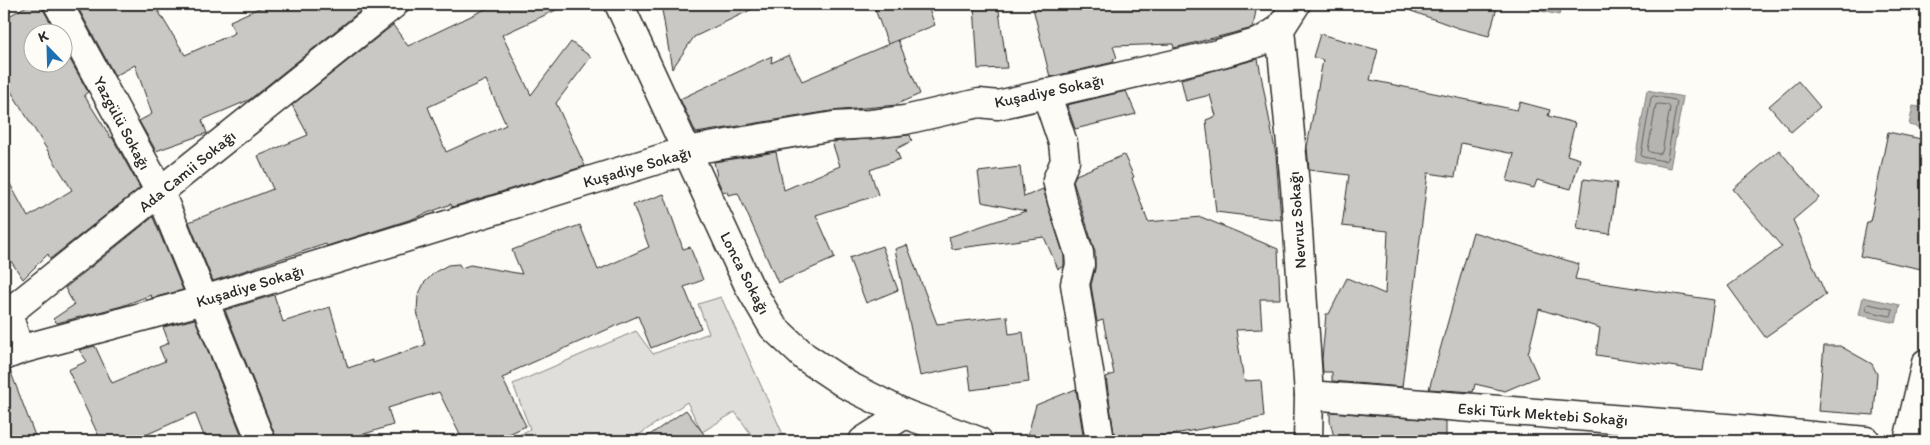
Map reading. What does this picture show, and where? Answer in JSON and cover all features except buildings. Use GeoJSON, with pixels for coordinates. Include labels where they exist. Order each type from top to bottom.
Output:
{"type":"FeatureCollection","features":[{"type":"Feature","properties":{"kind":"street","name":"Yazgülü Sokağı"},"geometry":{"type":"LineString","coordinates":[[58,4],[160,192],[261,441]]}},
{"type":"Feature","properties":{"kind":"street","name":"Ada Camii Sokağı"},"geometry":{"type":"LineString","coordinates":[[11,353],[8,313],[394,4]]}},
{"type":"Feature","properties":{"kind":"street","name":"Lonca Sokağı"},"geometry":{"type":"LineString","coordinates":[[619,4],[748,284],[773,327],[805,357],[847,385],[904,414],[978,441]]}},
{"type":"Feature","properties":{"kind":"street"},"geometry":{"type":"LineString","coordinates":[[1280,29],[1296,4]]}},
{"type":"Feature","properties":{"kind":"street","name":"Kuşadiye Sokağı"},"geometry":{"type":"LineString","coordinates":[[11,353],[204,300],[686,151],[834,126],[904,120],[979,103],[998,105],[1046,92],[1218,54],[1260,42],[1280,29]]}},
{"type":"Feature","properties":{"kind":"street","name":"Nevruz Sokağı"},"geometry":{"type":"LineString","coordinates":[[1280,29],[1295,186],[1309,395],[1308,441]]}},
{"type":"Feature","properties":{"kind":"street"},"geometry":{"type":"LineString","coordinates":[[1046,92],[1063,143],[1065,162],[1058,180],[1062,201],[1079,254],[1080,265],[1075,284],[1100,441]]}},
{"type":"Feature","properties":{"kind":"street"},"geometry":{"type":"LineString","coordinates":[[1908,441],[1926,363]]}},
{"type":"Feature","properties":{"kind":"street","name":"Eski Türk Mektebi Sokağı"},"geometry":{"type":"LineString","coordinates":[[1309,395],[1739,429],[1866,441]]}},
{"type":"Feature","properties":{"kind":"street"},"geometry":{"type":"LineString","coordinates":[[863,441],[904,414]]}},
{"type":"Feature","properties":{"kind":"shaded area"},"geometry":{"type":"Polygon","coordinates":[[[721,297],[786,441],[756,441],[735,412],[702,432],[687,402],[630,441],[508,441],[530,429],[513,384],[636,331],[653,354],[709,333],[698,304],[721,297]]]}},
{"type":"Feature","properties":{"kind":"water"},"geometry":{"type":"Polygon","coordinates":[[[1529,4],[1562,4],[1559,15],[1528,8],[1529,4]]]}},
{"type":"Feature","properties":{"kind":"water"},"geometry":{"type":"Polygon","coordinates":[[[1647,90],[1683,97],[1670,168],[1635,161],[1647,90]]]}},
{"type":"Feature","properties":{"kind":"water"},"geometry":{"type":"Polygon","coordinates":[[[1913,106],[1926,108],[1926,129],[1909,125],[1913,106]]]}},
{"type":"Feature","properties":{"kind":"water"},"geometry":{"type":"Polygon","coordinates":[[[1863,297],[1900,305],[1896,323],[1859,315],[1863,297]]]}}]}
